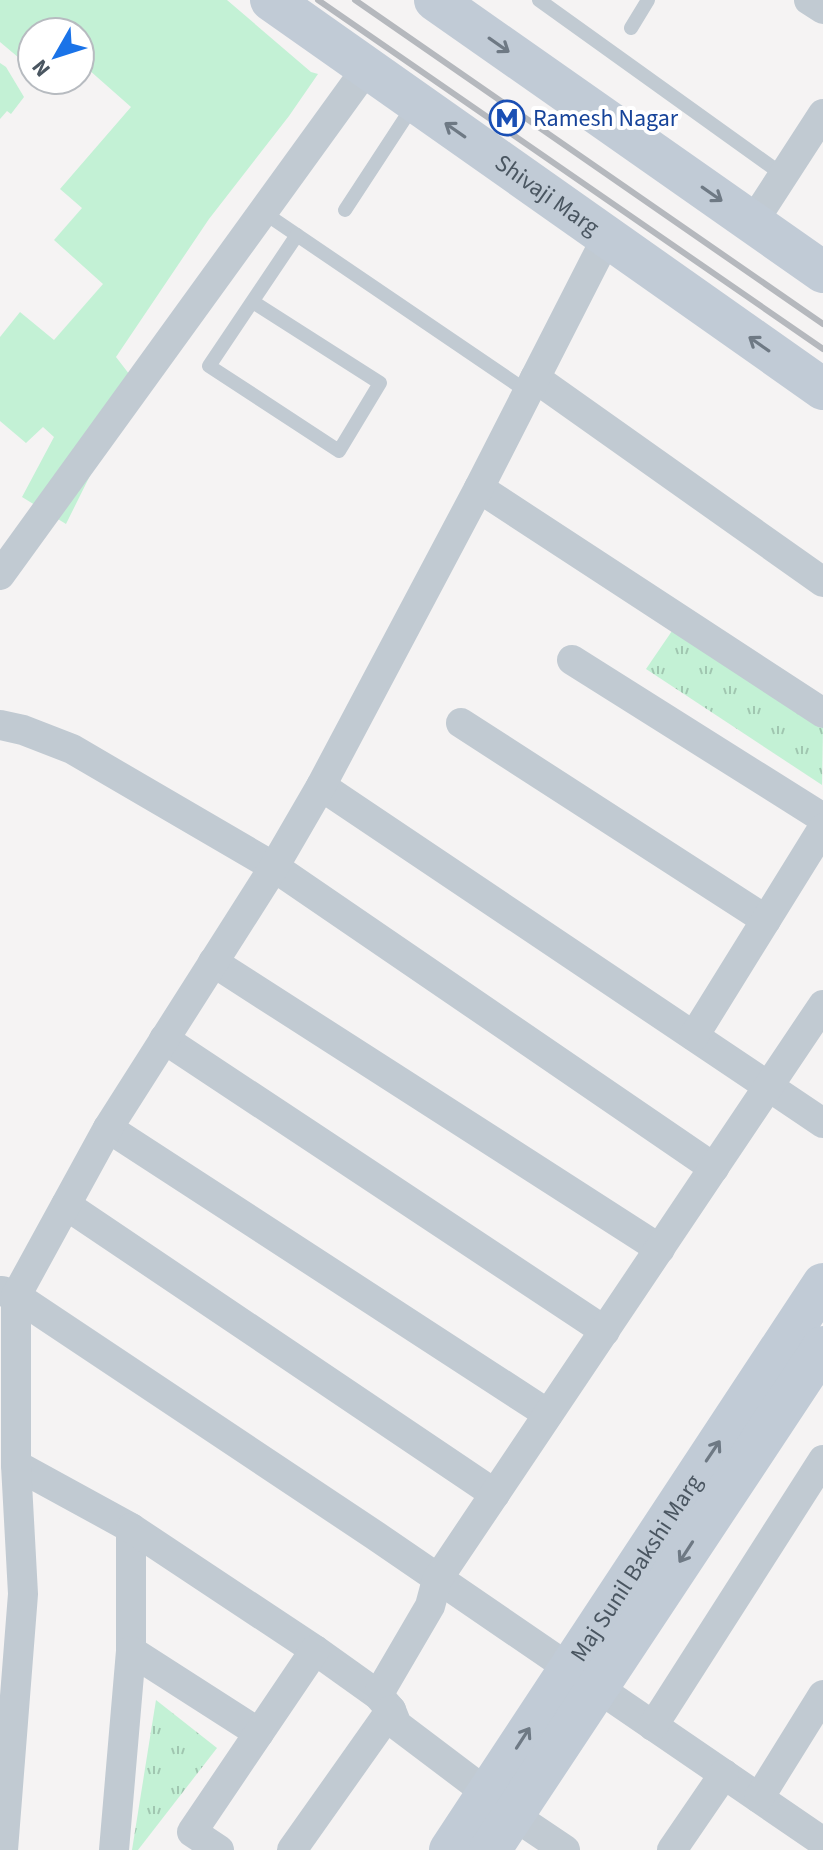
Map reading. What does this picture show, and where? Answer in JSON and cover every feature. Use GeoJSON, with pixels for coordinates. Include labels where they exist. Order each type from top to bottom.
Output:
{"type":"FeatureCollection","features":[{"type":"Feature","properties":{"kind":"main road","name":"Shivaji Marg"},"geometry":{"type":"LineString","coordinates":[[271,0],[823,389]]}},
{"type":"Feature","properties":{"kind":"main road"},"geometry":{"type":"LineString","coordinates":[[435,0],[823,272]]}},
{"type":"Feature","properties":{"kind":"main road","name":"Maj Sunil Bakshi Marg"},"geometry":{"type":"LineString","coordinates":[[583,1679],[823,1284]]}},
{"type":"Feature","properties":{"kind":"main road","name":"Maj Sunil Bakshi Marg"},"geometry":{"type":"LineString","coordinates":[[450,1850],[500,1804],[583,1679],[823,1347]]}},
{"type":"Feature","properties":{"kind":"main road","name":"Maj Sunil Bakshi Marg"},"geometry":{"type":"LineString","coordinates":[[490,1850],[500,1804]]}},
{"type":"Feature","properties":{"kind":"street"},"geometry":{"type":"LineString","coordinates":[[809,0],[823,9]]}},
{"type":"Feature","properties":{"kind":"street"},"geometry":{"type":"LineString","coordinates":[[0,575],[367,68]]}},
{"type":"Feature","properties":{"kind":"street"},"geometry":{"type":"LineString","coordinates":[[753,222],[823,114]]}},
{"type":"Feature","properties":{"kind":"street"},"geometry":{"type":"LineString","coordinates":[[3,1850],[23,1594],[8,1293],[66,1205],[108,1128],[274,867],[321,786],[479,488],[607,237]]}},
{"type":"Feature","properties":{"kind":"street"},"geometry":{"type":"LineString","coordinates":[[532,385],[823,582]]}},
{"type":"Feature","properties":{"kind":"street"},"geometry":{"type":"LineString","coordinates":[[479,488],[823,713]]}},
{"type":"Feature","properties":{"kind":"street"},"geometry":{"type":"LineString","coordinates":[[572,660],[823,818]]}},
{"type":"Feature","properties":{"kind":"street"},"geometry":{"type":"LineString","coordinates":[[461,723],[766,920]]}},
{"type":"Feature","properties":{"kind":"street"},"geometry":{"type":"LineString","coordinates":[[0,725],[23,730],[72,749],[274,867],[714,1168]]}},
{"type":"Feature","properties":{"kind":"street"},"geometry":{"type":"LineString","coordinates":[[321,786],[823,1123]]}},
{"type":"Feature","properties":{"kind":"street"},"geometry":{"type":"LineString","coordinates":[[694,1036],[823,828]]}},
{"type":"Feature","properties":{"kind":"street"},"geometry":{"type":"LineString","coordinates":[[213,962],[660,1249]]}},
{"type":"Feature","properties":{"kind":"street"},"geometry":{"type":"LineString","coordinates":[[292,1850],[385,1703],[430,1606],[437,1580],[823,1005]]}},
{"type":"Feature","properties":{"kind":"street"},"geometry":{"type":"LineString","coordinates":[[164,1039],[605,1331]]}},
{"type":"Feature","properties":{"kind":"street"},"geometry":{"type":"LineString","coordinates":[[108,1128],[548,1414]]}},
{"type":"Feature","properties":{"kind":"street"},"geometry":{"type":"LineString","coordinates":[[66,1205],[495,1494]]}},
{"type":"Feature","properties":{"kind":"street"},"geometry":{"type":"LineString","coordinates":[[8,1293],[376,1536],[823,1842]]}},
{"type":"Feature","properties":{"kind":"street"},"geometry":{"type":"LineString","coordinates":[[653,1726],[823,1460]]}},
{"type":"Feature","properties":{"kind":"street"},"geometry":{"type":"LineString","coordinates":[[16,1465],[131,1528],[315,1650],[385,1703],[397,1725],[565,1850]]}},
{"type":"Feature","properties":{"kind":"street"},"geometry":{"type":"LineString","coordinates":[[114,1850],[131,1651],[131,1528]]}},
{"type":"Feature","properties":{"kind":"street"},"geometry":{"type":"LineString","coordinates":[[219,1850],[186,1841],[315,1650]]}},
{"type":"Feature","properties":{"kind":"street"},"geometry":{"type":"LineString","coordinates":[[131,1651],[259,1733]]}},
{"type":"Feature","properties":{"kind":"street"},"geometry":{"type":"LineString","coordinates":[[759,1798],[821,1703]]}},
{"type":"Feature","properties":{"kind":"street"},"geometry":{"type":"LineString","coordinates":[[672,1850],[724,1774]]}},
{"type":"Feature","properties":{"kind":"lane"},"geometry":{"type":"LineString","coordinates":[[539,0],[783,175]]}},
{"type":"Feature","properties":{"kind":"lane"},"geometry":{"type":"LineString","coordinates":[[631,28],[648,0]]}},
{"type":"Feature","properties":{"kind":"lane"},"geometry":{"type":"LineString","coordinates":[[345,210],[415,102]]}},
{"type":"Feature","properties":{"kind":"lane"},"geometry":{"type":"LineString","coordinates":[[263,212],[532,385]]}},
{"type":"Feature","properties":{"kind":"lane"},"geometry":{"type":"LineString","coordinates":[[253,302],[380,383],[339,451],[209,366],[297,235]]}},
{"type":"Feature","properties":{"kind":"green space"},"geometry":{"type":"Polygon","coordinates":[[[0,0],[227,0],[311,72],[318,74],[209,219],[116,357],[136,383],[66,524],[22,497],[54,437],[43,427],[26,443],[0,421],[0,337],[20,312],[54,340],[103,284],[54,240],[82,208],[60,189],[131,107],[96,76],[96,16],[16,16],[16,55],[0,42],[0,0]]]}},
{"type":"Feature","properties":{"kind":"green space"},"geometry":{"type":"Polygon","coordinates":[[[0,63],[16,84],[16,96],[24,97],[11,114],[7,111],[0,119],[0,63]]]}},
{"type":"Feature","properties":{"kind":"green space"},"geometry":{"type":"Polygon","coordinates":[[[674,628],[823,727],[822,785],[646,669],[674,628]]]}},
{"type":"Feature","properties":{"kind":"green space"},"geometry":{"type":"Polygon","coordinates":[[[156,1700],[217,1748],[138,1850],[132,1850],[156,1700]]]}},
{"type":"Feature","properties":{"kind":"railway"},"geometry":{"type":"LineString","coordinates":[[318,0],[823,349]]}},
{"type":"Feature","properties":{"kind":"railway"},"geometry":{"type":"LineString","coordinates":[[355,0],[823,324]]}},
{"type":"Feature","properties":{"kind":"place","name":"Ramesh Nagar"},"geometry":{"type":"Point","coordinates":[507,118]}}]}
